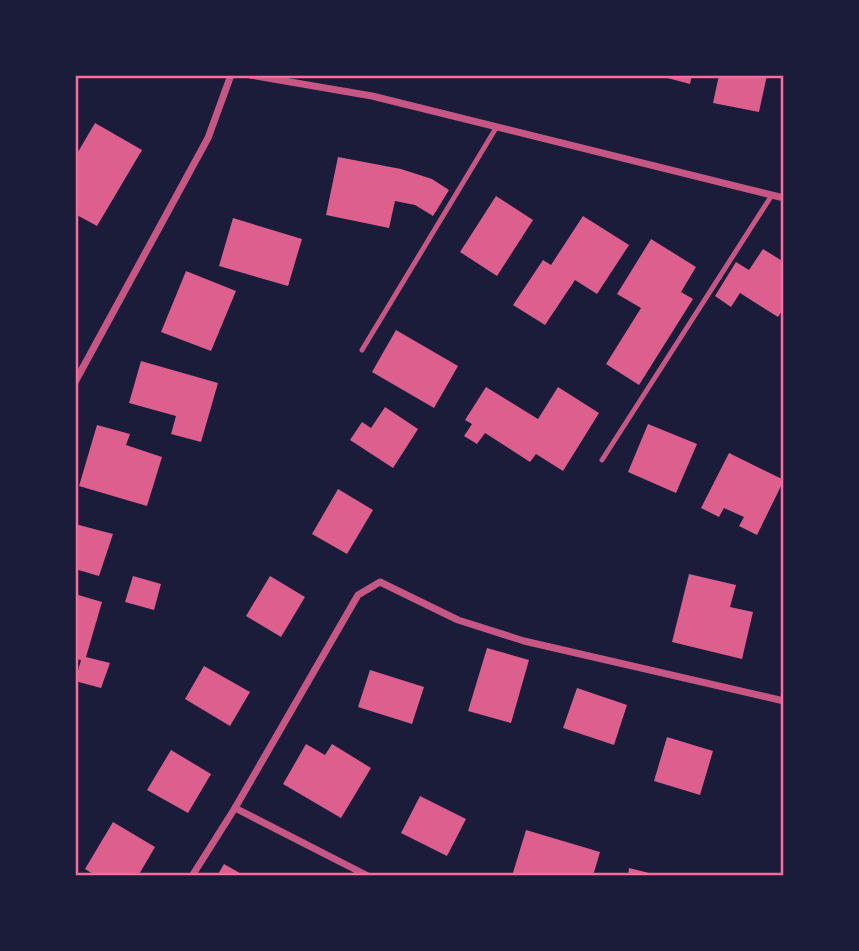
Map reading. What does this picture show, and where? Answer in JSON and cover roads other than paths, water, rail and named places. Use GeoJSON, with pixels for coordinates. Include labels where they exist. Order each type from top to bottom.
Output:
{"type":"FeatureCollection","features":[{"type":"Feature","properties":{"kind":"street"},"geometry":{"type":"LineString","coordinates":[[75,382],[208,138],[232,75]]}},
{"type":"Feature","properties":{"kind":"street"},"geometry":{"type":"LineString","coordinates":[[250,75],[372,96],[784,198]]}},
{"type":"Feature","properties":{"kind":"street"},"geometry":{"type":"LineString","coordinates":[[192,876],[358,595],[380,582],[458,620],[524,641],[784,701]]}},
{"type":"Feature","properties":{"kind":"street"},"geometry":{"type":"LineString","coordinates":[[234,808],[368,876]]}},
{"type":"Feature","properties":{"kind":"lane"},"geometry":{"type":"LineString","coordinates":[[362,350],[496,128]]}},
{"type":"Feature","properties":{"kind":"lane"},"geometry":{"type":"LineString","coordinates":[[602,460],[772,195]]}}]}
